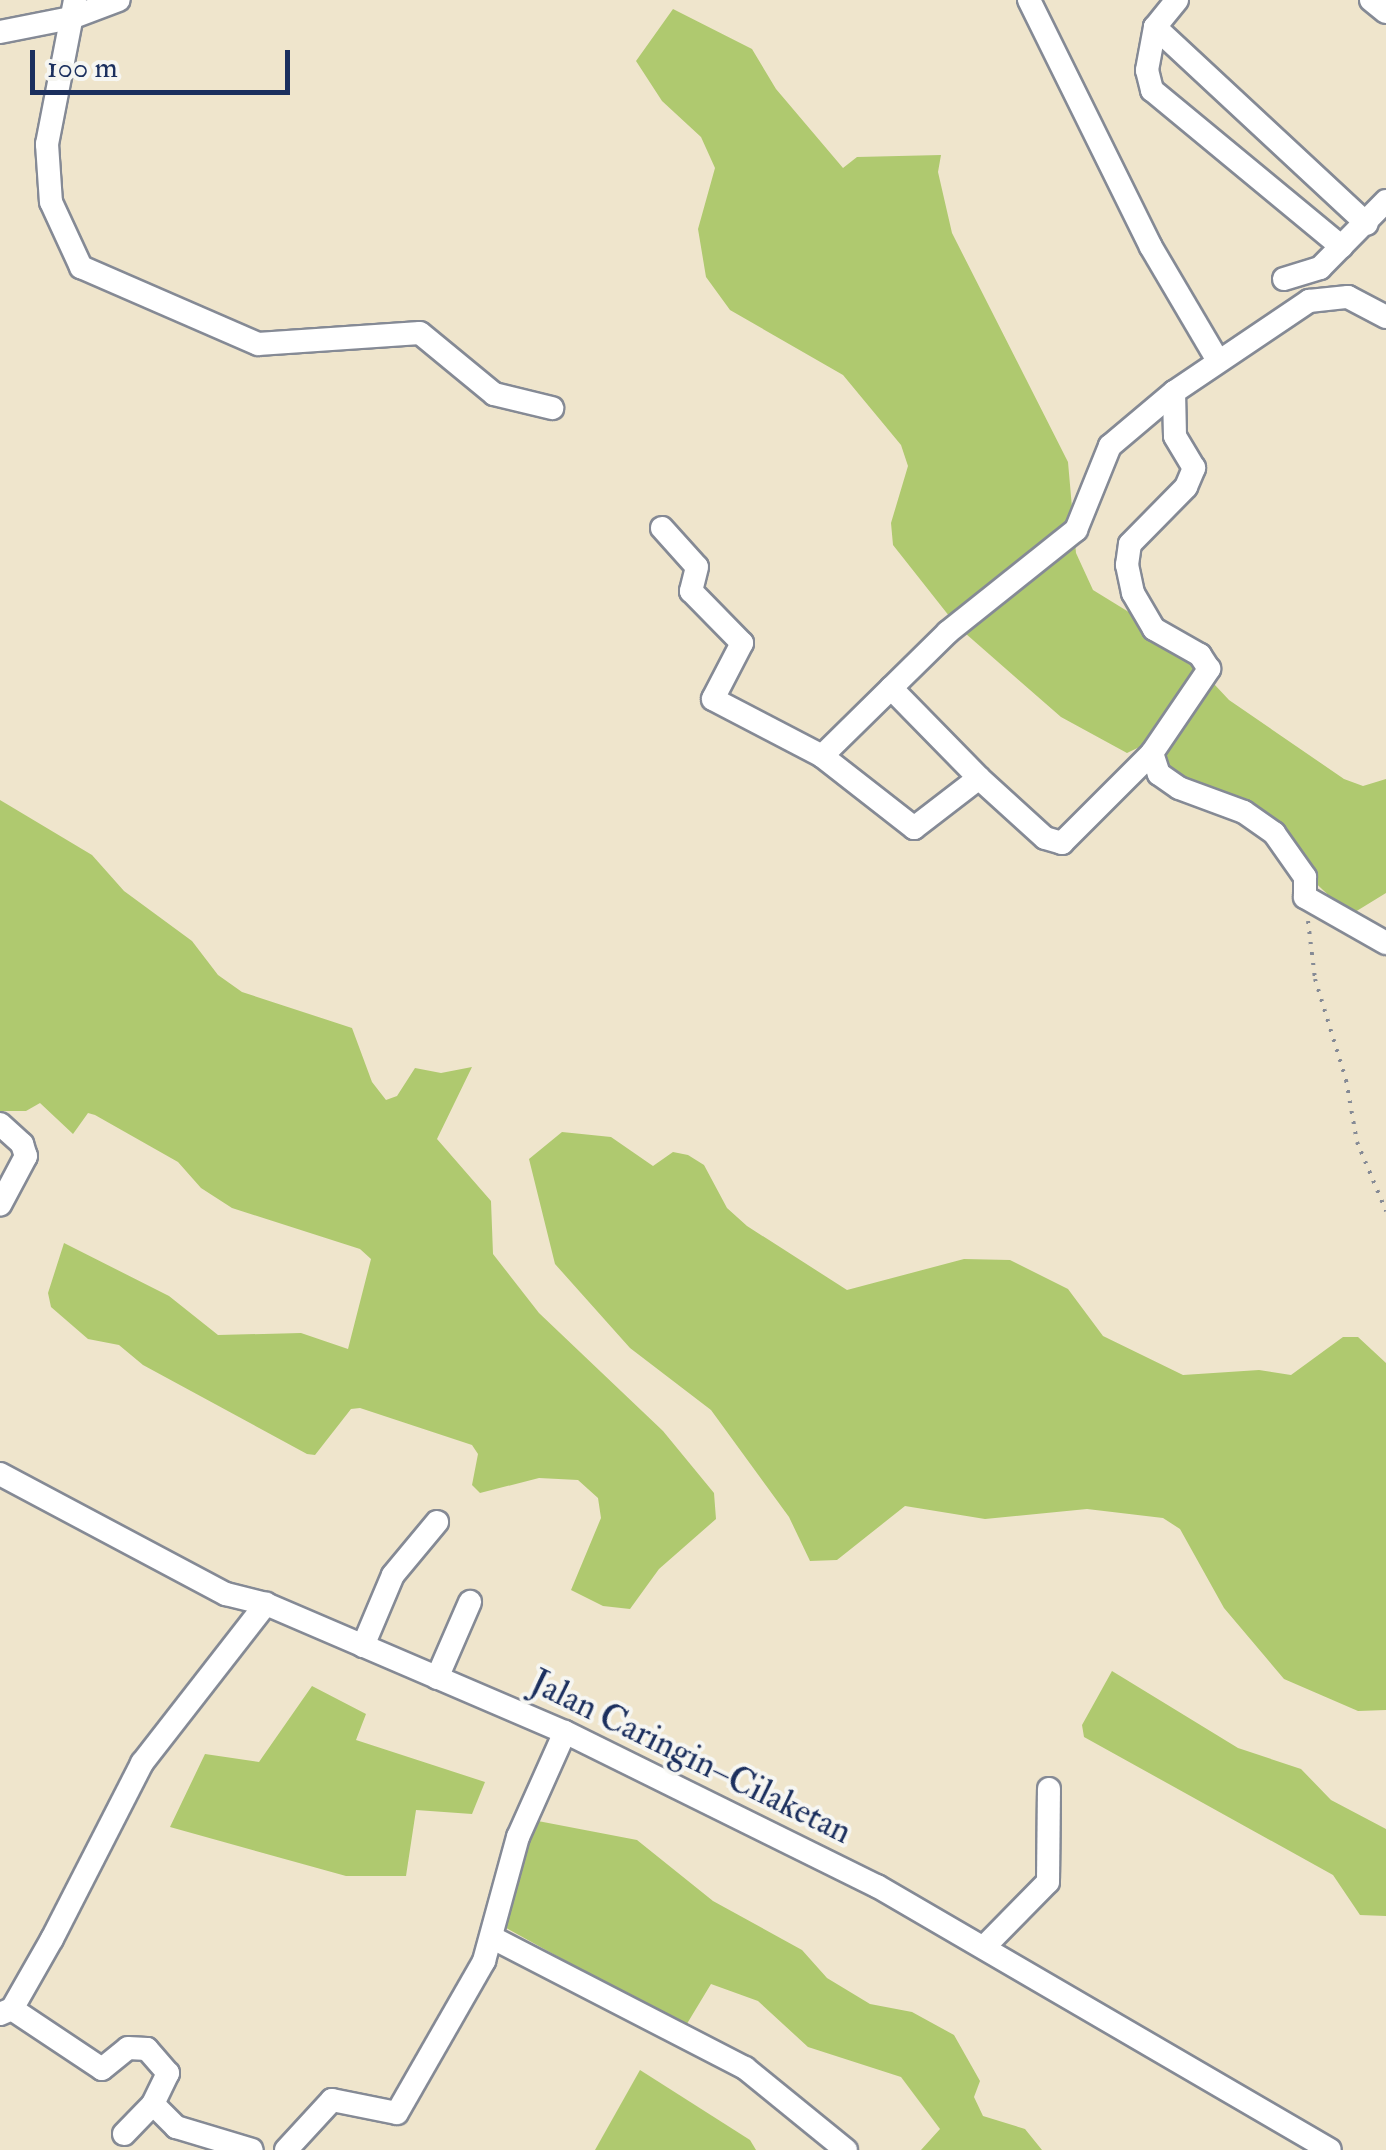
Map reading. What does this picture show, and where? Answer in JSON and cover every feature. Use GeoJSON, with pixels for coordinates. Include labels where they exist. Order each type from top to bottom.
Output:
{"type":"FeatureCollection","features":[{"type":"Feature","properties":{"kind":"street"},"geometry":{"type":"LineString","coordinates":[[0,32],[73,9],[119,0]]}},
{"type":"Feature","properties":{"kind":"street"},"geometry":{"type":"LineString","coordinates":[[1028,0],[1151,247],[1218,359]]}},
{"type":"Feature","properties":{"kind":"street"},"geometry":{"type":"LineString","coordinates":[[1177,0],[1155,27],[1147,70],[1152,90],[1342,247]]}},
{"type":"Feature","properties":{"kind":"street"},"geometry":{"type":"LineString","coordinates":[[1371,0],[1386,12]]}},
{"type":"Feature","properties":{"kind":"street"},"geometry":{"type":"LineString","coordinates":[[73,9],[48,144],[51,202],[81,267],[258,344],[420,333],[494,394],[552,408]]}},
{"type":"Feature","properties":{"kind":"street"},"geometry":{"type":"LineString","coordinates":[[1155,27],[1367,224]]}},
{"type":"Feature","properties":{"kind":"street"},"geometry":{"type":"LineString","coordinates":[[1284,278],[1320,268],[1386,201]]}},
{"type":"Feature","properties":{"kind":"street"},"geometry":{"type":"LineString","coordinates":[[822,756],[948,632],[1076,530],[1110,446],[1174,392],[1309,301],[1333,294],[1386,318]]}},
{"type":"Feature","properties":{"kind":"street"},"geometry":{"type":"LineString","coordinates":[[891,688],[1044,838],[1062,843],[1152,754],[1208,670],[1200,655],[1154,629],[1133,593],[1127,564],[1130,544],[1186,487],[1194,468],[1175,436],[1174,392]]}},
{"type":"Feature","properties":{"kind":"street"},"geometry":{"type":"LineString","coordinates":[[662,528],[697,566],[691,591],[742,644],[713,700],[822,756],[914,828],[980,778]]}},
{"type":"Feature","properties":{"kind":"street"},"geometry":{"type":"LineString","coordinates":[[1152,754],[1159,774],[1180,788],[1244,812],[1274,832],[1306,877],[1305,897],[1386,943]]}},
{"type":"Feature","properties":{"kind":"street"},"geometry":{"type":"LineString","coordinates":[[0,1124],[22,1144],[26,1156],[0,1205]]}},
{"type":"Feature","properties":{"kind":"street","name":"Jalan Caringin–Cilaketan"},"geometry":{"type":"LineString","coordinates":[[0,1474],[226,1594],[266,1604],[564,1732],[986,1945],[1330,2150]]}},
{"type":"Feature","properties":{"kind":"street"},"geometry":{"type":"LineString","coordinates":[[363,1646],[393,1574],[437,1522]]}},
{"type":"Feature","properties":{"kind":"street"},"geometry":{"type":"LineString","coordinates":[[437,1678],[470,1602]]}},
{"type":"Feature","properties":{"kind":"street"},"geometry":{"type":"LineString","coordinates":[[124,2134],[153,2104],[168,2073],[147,2049],[128,2048],[102,2070],[6,2012],[142,1763],[266,1604]]}},
{"type":"Feature","properties":{"kind":"street"},"geometry":{"type":"LineString","coordinates":[[286,2150],[332,2100],[398,2113],[460,2012],[493,1938],[518,1837],[564,1732]]}},
{"type":"Feature","properties":{"kind":"street"},"geometry":{"type":"LineString","coordinates":[[986,1945],[1048,1882],[1049,1789]]}},
{"type":"Feature","properties":{"kind":"street"},"geometry":{"type":"LineString","coordinates":[[493,1938],[744,2068],[846,2150]]}},
{"type":"Feature","properties":{"kind":"street"},"geometry":{"type":"LineString","coordinates":[[153,2104],[176,2126],[252,2150]]}},
{"type":"Feature","properties":{"kind":"path"},"geometry":{"type":"LineString","coordinates":[[1305,897],[1315,979],[1346,1080],[1356,1142],[1386,1211]]}},
{"type":"Feature","properties":{"kind":"green space"},"geometry":{"type":"Polygon","coordinates":[[[673,9],[752,49],[776,89],[843,168],[857,157],[941,155],[938,172],[952,233],[1068,462],[1076,553],[1093,590],[1171,638],[1229,700],[1344,779],[1363,786],[1386,779],[1386,893],[1355,912],[1341,907],[1305,873],[1266,813],[1184,786],[1150,742],[1127,753],[1061,717],[957,626],[893,545],[891,523],[908,466],[901,445],[843,375],[730,310],[706,277],[698,229],[715,168],[701,137],[662,101],[636,61],[673,9]]]}},
{"type":"Feature","properties":{"kind":"green space"},"geometry":{"type":"Polygon","coordinates":[[[0,800],[92,855],[124,891],[192,941],[218,975],[242,992],[352,1028],[372,1082],[386,1100],[397,1096],[415,1068],[441,1073],[472,1067],[437,1139],[491,1201],[493,1254],[539,1313],[663,1431],[714,1493],[716,1519],[659,1569],[630,1609],[603,1606],[571,1590],[601,1518],[598,1498],[578,1480],[539,1478],[480,1493],[472,1485],[478,1454],[472,1445],[360,1408],[351,1409],[315,1455],[307,1454],[143,1365],[119,1345],[88,1339],[51,1307],[48,1293],[64,1243],[169,1296],[218,1335],[301,1333],[348,1349],[371,1259],[360,1249],[232,1208],[201,1188],[178,1162],[95,1115],[88,1113],[73,1134],[40,1103],[26,1111],[0,1111],[0,800]]]}},
{"type":"Feature","properties":{"kind":"green space"},"geometry":{"type":"Polygon","coordinates":[[[562,1132],[611,1137],[653,1166],[673,1152],[688,1155],[704,1165],[727,1208],[747,1226],[847,1290],[964,1259],[1010,1260],[1068,1289],[1103,1336],[1183,1375],[1259,1370],[1291,1375],[1343,1337],[1358,1337],[1386,1363],[1386,1710],[1358,1711],[1284,1679],[1224,1608],[1180,1529],[1163,1518],[1087,1509],[985,1519],[905,1506],[837,1560],[810,1561],[789,1517],[711,1410],[630,1348],[555,1264],[529,1159],[562,1132]]]}},
{"type":"Feature","properties":{"kind":"green space"},"geometry":{"type":"Polygon","coordinates":[[[1112,1671],[1238,1748],[1301,1769],[1331,1800],[1386,1829],[1386,1916],[1360,1915],[1333,1875],[1084,1737],[1082,1725],[1112,1671]]]}},
{"type":"Feature","properties":{"kind":"green space"},"geometry":{"type":"Polygon","coordinates":[[[312,1686],[366,1714],[356,1740],[485,1782],[472,1814],[416,1810],[406,1876],[346,1876],[170,1827],[205,1754],[259,1762],[312,1686]]]}},
{"type":"Feature","properties":{"kind":"green space"},"geometry":{"type":"Polygon","coordinates":[[[517,1817],[637,1840],[713,1901],[802,1950],[827,1978],[870,2004],[912,2012],[954,2035],[980,2081],[974,2097],[983,2116],[1025,2129],[1042,2150],[921,2150],[940,2129],[901,2077],[808,2047],[758,2001],[711,1984],[685,2027],[499,1924],[517,1817]]]}},
{"type":"Feature","properties":{"kind":"green space"},"geometry":{"type":"Polygon","coordinates":[[[640,2070],[750,2140],[756,2150],[595,2150],[640,2070]]]}}]}
